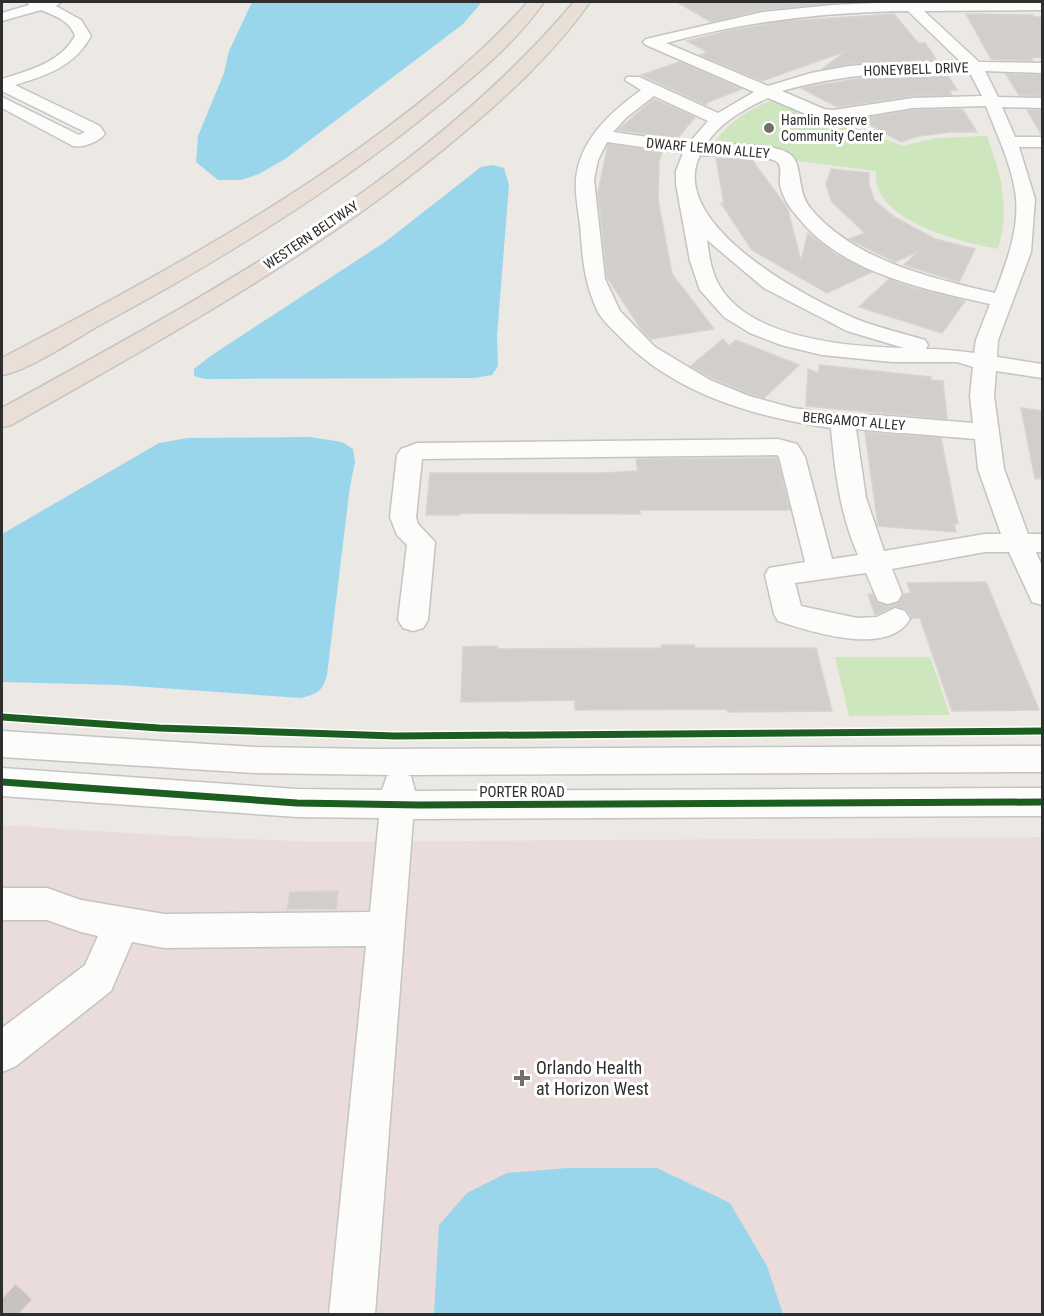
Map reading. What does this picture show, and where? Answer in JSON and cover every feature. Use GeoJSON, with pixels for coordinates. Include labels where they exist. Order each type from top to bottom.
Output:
{"type":"FeatureCollection","features":[{"type":"Feature","properties":{"kind":"highway"},"geometry":{"type":"LineString","coordinates":[[2,368],[108,312],[218,249],[348,166],[431,104],[490,51],[536,2]]}},
{"type":"Feature","properties":{"kind":"highway","name":"WESTERN BELTWAY"},"geometry":{"type":"LineString","coordinates":[[2,419],[226,291],[344,215],[441,143],[502,90],[558,32],[582,2]]}},
{"type":"Feature","properties":{"kind":"street"},"geometry":{"type":"LineString","coordinates":[[2,17],[43,3],[77,23],[83,36],[80,45],[67,59],[55,66],[2,84]]}},
{"type":"Feature","properties":{"kind":"street"},"geometry":{"type":"LineString","coordinates":[[1042,6],[909,3],[856,7],[761,16],[651,42],[819,114],[833,117],[918,103],[1042,103]]}},
{"type":"Feature","properties":{"kind":"street"},"geometry":{"type":"LineString","coordinates":[[909,3],[974,66],[992,102],[1018,168],[1034,199],[1021,252],[987,340],[981,396],[991,469],[1030,543],[1042,595]]}},
{"type":"Feature","properties":{"kind":"street","name":"HONEYBELL DRIVE"},"geometry":{"type":"LineString","coordinates":[[953,356],[861,354],[819,348],[753,325],[727,308],[710,289],[704,272],[685,183],[687,165],[694,149],[705,134],[720,120],[742,104],[768,91],[816,78],[889,67],[1042,68]]}},
{"type":"Feature","properties":{"kind":"street"},"geometry":{"type":"LineString","coordinates":[[630,79],[720,120]]}},
{"type":"Feature","properties":{"kind":"street"},"geometry":{"type":"LineString","coordinates":[[2,84],[94,130],[96,134],[79,142],[2,102]]}},
{"type":"Feature","properties":{"kind":"street","name":"BERGAMOT ALLEY"},"geometry":{"type":"LineString","coordinates":[[652,89],[621,113],[601,136],[589,160],[585,180],[595,279],[610,314],[647,352],[702,385],[741,401],[792,415],[843,422],[874,422],[985,432]]}},
{"type":"Feature","properties":{"kind":"street","name":"DWARF LEMON ALLEY"},"geometry":{"type":"LineString","coordinates":[[601,136],[694,149],[775,154],[788,162],[791,170],[789,181],[794,197],[805,214],[822,231],[846,248],[891,270],[941,287],[1003,301]]}},
{"type":"Feature","properties":{"kind":"street"},"geometry":{"type":"LineString","coordinates":[[1007,141],[1042,142]]}},
{"type":"Feature","properties":{"kind":"street","name":"HONEYBELL DRIVE"},"geometry":{"type":"LineString","coordinates":[[691,207],[718,241],[771,284],[855,326],[953,356],[1042,371]]}},
{"type":"Feature","properties":{"kind":"street"},"geometry":{"type":"LineString","coordinates":[[843,422],[848,474],[855,505],[866,541],[877,562],[891,606],[883,628],[857,629],[788,614],[779,575],[877,562],[985,543],[1030,543]]}},
{"type":"Feature","properties":{"kind":"street"},"geometry":{"type":"LineString","coordinates":[[413,620],[421,542],[409,533],[403,517],[410,455],[417,451],[778,447],[788,450],[792,457],[821,570]]}},
{"type":"Feature","properties":{"kind":"street","name":"PORTER ROAD"},"geometry":{"type":"LineString","coordinates":[[2,744],[254,760],[401,762],[1042,759]]}},
{"type":"Feature","properties":{"kind":"street"},"geometry":{"type":"LineString","coordinates":[[2,762],[66,762],[117,752]]}},
{"type":"Feature","properties":{"kind":"street"},"geometry":{"type":"LineString","coordinates":[[352,1314],[401,762]]}},
{"type":"Feature","properties":{"kind":"street","name":"PORTER ROAD"},"geometry":{"type":"LineString","coordinates":[[2,782],[285,802],[397,804],[1042,802]]}},
{"type":"Feature","properties":{"kind":"street"},"geometry":{"type":"LineString","coordinates":[[2,904],[47,904],[81,916],[164,931],[386,929]]}},
{"type":"Feature","properties":{"kind":"street"},"geometry":{"type":"LineString","coordinates":[[2,1052],[98,978],[121,925]]}},
{"type":"Feature","properties":{"kind":"shaded area","name":"Orlando Health at Horizon West"},"geometry":{"type":"Polygon","coordinates":[[[2,825],[315,842],[1042,837],[1042,1314],[2,1314],[2,825]]]}},
{"type":"Feature","properties":{"kind":"green space"},"geometry":{"type":"Polygon","coordinates":[[[777,98],[903,146],[936,138],[987,136],[1003,192],[1002,233],[998,249],[942,234],[903,216],[888,203],[878,188],[876,171],[797,161],[785,155],[711,148],[724,131],[740,117],[777,98]]]}},
{"type":"Feature","properties":{"kind":"green space"},"geometry":{"type":"Polygon","coordinates":[[[835,657],[930,657],[950,715],[849,716],[835,657]]]}},
{"type":"Feature","properties":{"kind":"water"},"geometry":{"type":"Polygon","coordinates":[[[252,2],[482,2],[463,24],[285,159],[259,174],[241,180],[218,180],[196,162],[198,136],[224,73],[229,51],[252,2]]]}},
{"type":"Feature","properties":{"kind":"water"},"geometry":{"type":"Polygon","coordinates":[[[493,165],[504,168],[509,185],[497,336],[498,366],[492,375],[475,378],[205,379],[194,376],[194,369],[209,357],[385,242],[481,167],[493,165]]]}},
{"type":"Feature","properties":{"kind":"water"},"geometry":{"type":"Polygon","coordinates":[[[310,437],[342,442],[353,449],[355,462],[350,486],[327,675],[324,685],[318,691],[301,698],[119,685],[2,682],[2,534],[159,443],[188,438],[310,437]]]}},
{"type":"Feature","properties":{"kind":"water"},"geometry":{"type":"Polygon","coordinates":[[[567,1168],[657,1168],[730,1203],[767,1266],[783,1314],[434,1314],[439,1225],[467,1193],[507,1173],[567,1168]]]}},
{"type":"Feature","properties":{"kind":"building"},"geometry":{"type":"Polygon","coordinates":[[[677,2],[861,2],[763,10],[711,22],[677,2]]]}},
{"type":"Feature","properties":{"kind":"building"},"geometry":{"type":"Polygon","coordinates":[[[894,14],[918,43],[925,43],[936,59],[849,64],[822,69],[846,51],[762,81],[700,55],[708,52],[687,41],[727,31],[786,21],[894,14]]]}},
{"type":"Feature","properties":{"kind":"building"},"geometry":{"type":"Polygon","coordinates":[[[966,14],[1042,17],[1042,58],[1031,57],[1033,61],[991,59],[966,14]]]}},
{"type":"Feature","properties":{"kind":"building"},"geometry":{"type":"Polygon","coordinates":[[[679,62],[742,89],[708,102],[706,105],[641,75],[679,62]]]}},
{"type":"Feature","properties":{"kind":"building"},"geometry":{"type":"Polygon","coordinates":[[[946,73],[957,90],[949,90],[952,95],[913,96],[837,107],[801,88],[875,76],[946,73]]]}},
{"type":"Feature","properties":{"kind":"building"},"geometry":{"type":"Polygon","coordinates":[[[1006,74],[1042,75],[1042,96],[1019,95],[1006,74]]]}},
{"type":"Feature","properties":{"kind":"building"},"geometry":{"type":"Polygon","coordinates":[[[654,99],[695,117],[677,139],[618,130],[654,99]]]}},
{"type":"Feature","properties":{"kind":"building"},"geometry":{"type":"Polygon","coordinates":[[[962,109],[977,132],[950,132],[919,136],[901,142],[859,119],[913,110],[962,109]]]}},
{"type":"Feature","properties":{"kind":"building"},"geometry":{"type":"Polygon","coordinates":[[[1027,110],[1042,110],[1042,135],[1027,110]]]}},
{"type":"Feature","properties":{"kind":"building"},"geometry":{"type":"Polygon","coordinates":[[[608,144],[662,152],[659,161],[658,200],[672,274],[714,329],[651,339],[641,329],[607,277],[598,193],[608,144]]]}},
{"type":"Feature","properties":{"kind":"building"},"geometry":{"type":"Polygon","coordinates":[[[716,158],[751,159],[787,207],[801,261],[808,233],[835,254],[872,272],[827,293],[752,250],[721,203],[724,203],[716,158]]]}},
{"type":"Feature","properties":{"kind":"building"},"geometry":{"type":"Polygon","coordinates":[[[831,169],[869,173],[869,185],[874,200],[894,217],[935,239],[975,249],[959,282],[904,265],[919,251],[895,262],[849,239],[865,233],[832,202],[826,185],[831,169]]]}},
{"type":"Feature","properties":{"kind":"building"},"geometry":{"type":"Polygon","coordinates":[[[889,279],[965,301],[942,333],[859,307],[889,279]]]}},
{"type":"Feature","properties":{"kind":"building"},"geometry":{"type":"Polygon","coordinates":[[[723,339],[729,346],[736,340],[799,365],[764,398],[750,394],[691,366],[723,339]]]}},
{"type":"Feature","properties":{"kind":"building"},"geometry":{"type":"Polygon","coordinates":[[[819,365],[931,377],[931,380],[943,381],[947,419],[806,406],[808,369],[819,373],[819,365]]]}},
{"type":"Feature","properties":{"kind":"building"},"geometry":{"type":"Polygon","coordinates":[[[1021,408],[1042,411],[1042,478],[1035,479],[1021,408]]]}},
{"type":"Feature","properties":{"kind":"building"},"geometry":{"type":"Polygon","coordinates":[[[865,432],[941,438],[958,524],[954,524],[956,532],[878,526],[865,432]]]}},
{"type":"Feature","properties":{"kind":"building"},"geometry":{"type":"Polygon","coordinates":[[[777,458],[790,510],[640,510],[640,514],[460,513],[459,515],[426,515],[430,473],[604,473],[638,471],[636,459],[777,458]]]}},
{"type":"Feature","properties":{"kind":"building"},"geometry":{"type":"Polygon","coordinates":[[[986,582],[1039,710],[952,711],[920,618],[912,618],[907,610],[896,606],[875,615],[868,594],[873,594],[877,603],[889,606],[900,602],[904,594],[911,593],[907,583],[986,582]]]}},
{"type":"Feature","properties":{"kind":"building"},"geometry":{"type":"Polygon","coordinates":[[[661,645],[694,645],[695,648],[816,648],[832,711],[575,710],[575,700],[461,702],[463,647],[497,646],[498,649],[662,648],[661,645]]]}},
{"type":"Feature","properties":{"kind":"building"},"geometry":{"type":"Polygon","coordinates":[[[338,891],[336,909],[287,909],[290,892],[338,891]]]}},
{"type":"Feature","properties":{"kind":"tunnel"},"geometry":{"type":"LineString","coordinates":[[2,1299],[18,1314]]}},
{"type":"Feature","properties":{"kind":"cycle path"},"geometry":{"type":"LineString","coordinates":[[2,717],[159,728],[395,736],[1042,731]]}},
{"type":"Feature","properties":{"kind":"cycle path"},"geometry":{"type":"LineString","coordinates":[[2,782],[297,803],[419,805],[1042,802]]}},
{"type":"Feature","properties":{"kind":"place","name":"Hamlin Reserve Community Center"},"geometry":{"type":"Point","coordinates":[769,128]}},
{"type":"Feature","properties":{"kind":"place","name":"Orlando Health at Horizon West"},"geometry":{"type":"Point","coordinates":[522,1078]}}]}
